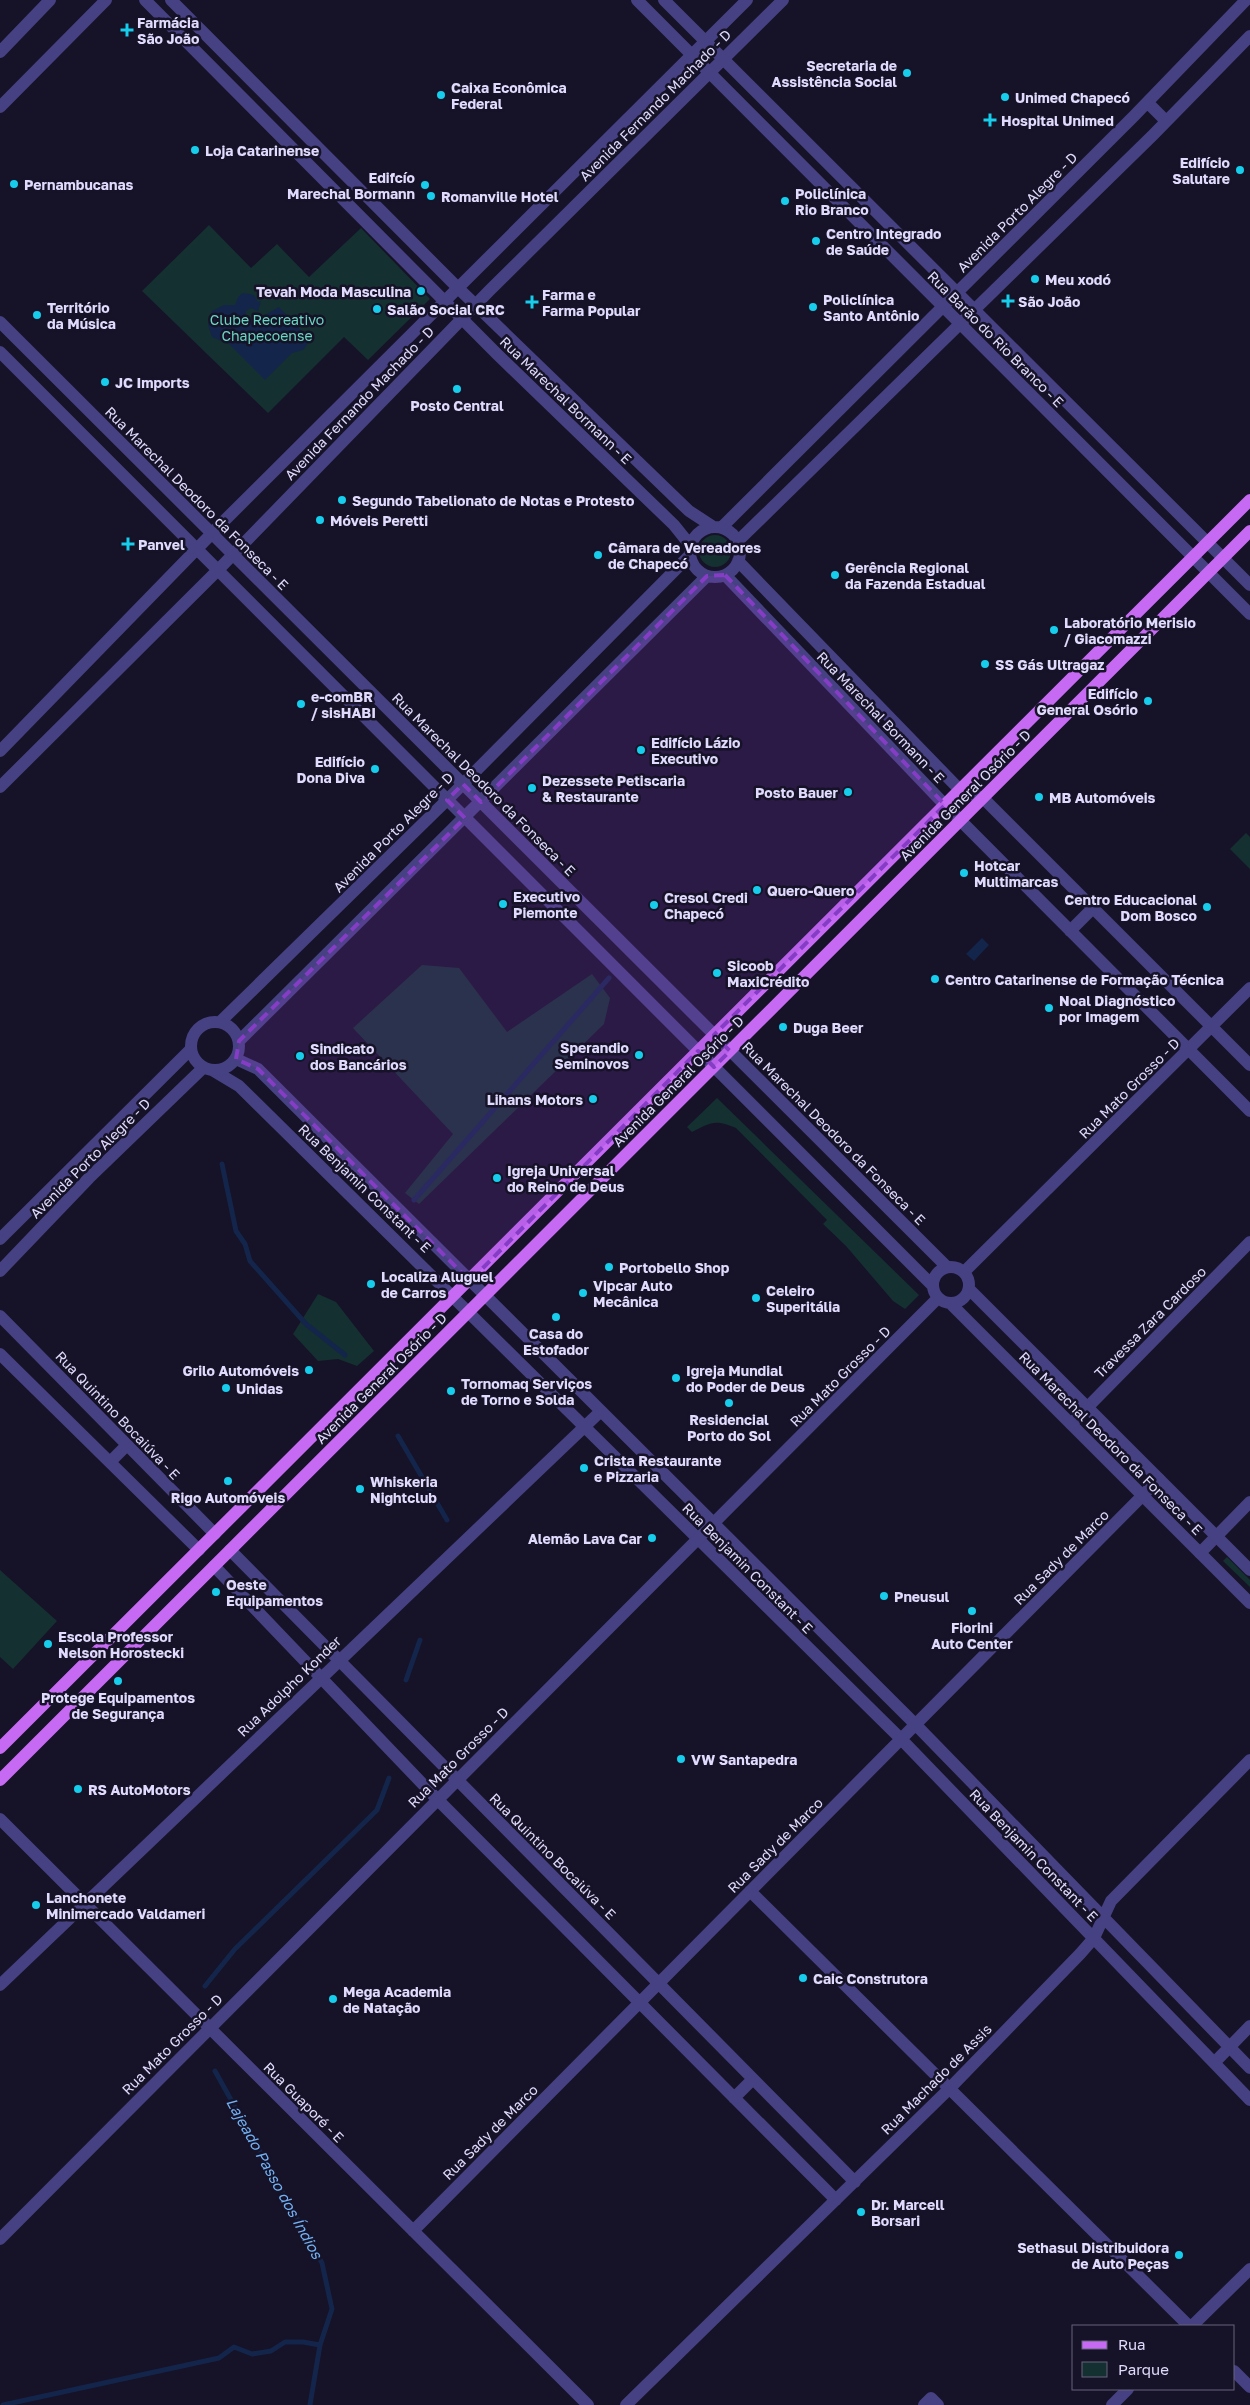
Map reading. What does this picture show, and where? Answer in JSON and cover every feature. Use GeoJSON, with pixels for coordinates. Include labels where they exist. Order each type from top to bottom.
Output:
{"type":"FeatureCollection","features":[{"type":"Feature","properties":{"kind":"main road","name":"Avenida General Osório - D"},"geometry":{"type":"LineString","coordinates":[[0,1748],[470,1281],[1250,500]]}},
{"type":"Feature","properties":{"kind":"main road","name":"Avenida General Osório - D"},"geometry":{"type":"LineString","coordinates":[[0,1780],[1250,531]]}},
{"type":"Feature","properties":{"kind":"street"},"geometry":{"type":"LineString","coordinates":[[0,52],[50,0]]}},
{"type":"Feature","properties":{"kind":"street"},"geometry":{"type":"LineString","coordinates":[[0,107],[106,0]]}},
{"type":"Feature","properties":{"kind":"street","name":"Rua Marechal Bormann - E"},"geometry":{"type":"LineString","coordinates":[[145,0],[497,354],[674,525],[690,550]]}},
{"type":"Feature","properties":{"kind":"street","name":"Rua Marechal Bormann - E"},"geometry":{"type":"LineString","coordinates":[[171,0],[511,340],[689,511],[717,527]]}},
{"type":"Feature","properties":{"kind":"street","name":"Rua Barão do Rio Branco - E"},"geometry":{"type":"LineString","coordinates":[[637,0],[1250,614]]}},
{"type":"Feature","properties":{"kind":"street","name":"Rua Barão do Rio Branco - E"},"geometry":{"type":"LineString","coordinates":[[664,0],[1250,585]]}},
{"type":"Feature","properties":{"kind":"street","name":"Avenida Fernando Machado - D"},"geometry":{"type":"LineString","coordinates":[[0,751],[212,533],[747,0]]}},
{"type":"Feature","properties":{"kind":"street","name":"Avenida Fernando Machado - D"},"geometry":{"type":"LineString","coordinates":[[0,786],[218,570],[462,319],[783,0]]}},
{"type":"Feature","properties":{"kind":"street","name":"Avenida Porto Alegre - D"},"geometry":{"type":"LineString","coordinates":[[717,527],[958,293],[1148,103],[1246,0]]}},
{"type":"Feature","properties":{"kind":"street"},"geometry":{"type":"LineString","coordinates":[[738,541],[1166,121],[1250,36]]}},
{"type":"Feature","properties":{"kind":"street"},"geometry":{"type":"LineString","coordinates":[[1148,103],[1166,121]]}},
{"type":"Feature","properties":{"kind":"street","name":"Rua Marechal Deodoro da Fonseca - E"},"geometry":{"type":"LineString","coordinates":[[0,322],[947,1267]]}},
{"type":"Feature","properties":{"kind":"street"},"geometry":{"type":"LineString","coordinates":[[497,354],[511,340]]}},
{"type":"Feature","properties":{"kind":"street"},"geometry":{"type":"LineString","coordinates":[[0,352],[933,1286],[938,1298],[951,1304],[962,1300],[969,1289],[969,1280],[964,1272],[953,1266],[947,1267],[936,1274],[933,1286]]}},
{"type":"Feature","properties":{"kind":"street"},"geometry":{"type":"LineString","coordinates":[[717,527],[731,532],[738,541],[740,551],[738,561],[732,570],[725,575],[707,576],[693,564],[690,550],[699,532],[717,527]]}},
{"type":"Feature","properties":{"kind":"street","name":"Avenida Porto Alegre - D"},"geometry":{"type":"LineString","coordinates":[[220,1022],[448,800],[690,550]]}},
{"type":"Feature","properties":{"kind":"street","name":"Rua Marechal Bormann - E"},"geometry":{"type":"LineString","coordinates":[[738,561],[960,790],[983,798],[1250,1065]]}},
{"type":"Feature","properties":{"kind":"street","name":"Rua Marechal Bormann - E"},"geometry":{"type":"LineString","coordinates":[[725,575],[945,805],[1250,1111]]}},
{"type":"Feature","properties":{"kind":"street"},"geometry":{"type":"LineString","coordinates":[[239,1041],[229,1026],[220,1022],[208,1023],[196,1030],[192,1038],[190,1050],[196,1062],[208,1070],[223,1070],[236,1059],[239,1041],[707,576]]}},
{"type":"Feature","properties":{"kind":"street"},"geometry":{"type":"LineString","coordinates":[[896,753],[910,739]]}},
{"type":"Feature","properties":{"kind":"street"},"geometry":{"type":"LineString","coordinates":[[1070,931],[1093,908]]}},
{"type":"Feature","properties":{"kind":"street","name":"Rua Mato Grosso - D"},"geometry":{"type":"LineString","coordinates":[[964,1272],[1250,988]]}},
{"type":"Feature","properties":{"kind":"street","name":"Avenida Porto Alegre - D"},"geometry":{"type":"LineString","coordinates":[[0,1238],[190,1050]]}},
{"type":"Feature","properties":{"kind":"street","name":"Rua Benjamin Constant - E"},"geometry":{"type":"LineString","coordinates":[[236,1059],[258,1069],[916,1725],[1250,2068]]}},
{"type":"Feature","properties":{"kind":"street","name":"Avenida Porto Alegre - D"},"geometry":{"type":"LineString","coordinates":[[0,1271],[89,1178],[208,1070]]}},
{"type":"Feature","properties":{"kind":"street","name":"Rua Benjamin Constant - E"},"geometry":{"type":"LineString","coordinates":[[208,1070],[239,1086],[454,1296],[697,1540],[901,1739],[1250,2100]]}},
{"type":"Feature","properties":{"kind":"street"},"geometry":{"type":"LineString","coordinates":[[832,1186],[849,1170]]}},
{"type":"Feature","properties":{"kind":"street","name":"Travessa Zara Cardoso"},"geometry":{"type":"LineString","coordinates":[[1071,1424],[1250,1242]]}},
{"type":"Feature","properties":{"kind":"street","name":"Rua Marechal Deodoro da Fonseca - E"},"geometry":{"type":"LineString","coordinates":[[969,1289],[1250,1570]]}},
{"type":"Feature","properties":{"kind":"street","name":"Rua Mato Grosso - D"},"geometry":{"type":"LineString","coordinates":[[0,2239],[938,1298]]}},
{"type":"Feature","properties":{"kind":"street","name":"Rua Marechal Deodoro da Fonseca - E"},"geometry":{"type":"LineString","coordinates":[[951,1304],[1250,1603]]}},
{"type":"Feature","properties":{"kind":"street","name":"Rua Quintino Bocaiúva - E"},"geometry":{"type":"LineString","coordinates":[[0,1316],[215,1534]]}},
{"type":"Feature","properties":{"kind":"street"},"geometry":{"type":"LineString","coordinates":[[0,1354],[199,1550]]}},
{"type":"Feature","properties":{"kind":"street","name":"Rua Adolpho Konder"},"geometry":{"type":"LineString","coordinates":[[0,1984],[601,1411]]}},
{"type":"Feature","properties":{"kind":"street"},"geometry":{"type":"LineString","coordinates":[[110,1462],[127,1445]]}},
{"type":"Feature","properties":{"kind":"street","name":"Rua Sady de Marco"},"geometry":{"type":"LineString","coordinates":[[413,2231],[1159,1479]]}},
{"type":"Feature","properties":{"kind":"street"},"geometry":{"type":"LineString","coordinates":[[1200,1553],[1250,1502]]}},
{"type":"Feature","properties":{"kind":"street","name":"Rua Quintino Bocaiúva - E"},"geometry":{"type":"LineString","coordinates":[[230,1550],[855,2182]]}},
{"type":"Feature","properties":{"kind":"street"},"geometry":{"type":"LineString","coordinates":[[214,1566],[437,1799],[836,2200]]}},
{"type":"Feature","properties":{"kind":"street","name":"Rua Machado de Assis"},"geometry":{"type":"LineString","coordinates":[[626,2405],[949,2089],[1094,1938],[1110,1901],[1250,1760]]}},
{"type":"Feature","properties":{"kind":"street"},"geometry":{"type":"LineString","coordinates":[[960,1800],[975,1785]]}},
{"type":"Feature","properties":{"kind":"street","name":"Rua Guaporé - E"},"geometry":{"type":"LineString","coordinates":[[0,1819],[588,2405]]}},
{"type":"Feature","properties":{"kind":"street"},"geometry":{"type":"LineString","coordinates":[[750,1892],[1189,2325]]}},
{"type":"Feature","properties":{"kind":"street"},"geometry":{"type":"LineString","coordinates":[[1214,2063],[1250,2026]]}},
{"type":"Feature","properties":{"kind":"street"},"geometry":{"type":"LineString","coordinates":[[734,2098],[753,2079]]}},
{"type":"Feature","properties":{"kind":"street"},"geometry":{"type":"LineString","coordinates":[[1191,2325],[1250,2269]]}},
{"type":"Feature","properties":{"kind":"street"},"geometry":{"type":"LineString","coordinates":[[1235,2372],[1250,2387]]}},
{"type":"Feature","properties":{"kind":"street"},"geometry":{"type":"LineString","coordinates":[[1112,2405],[1127,2390]]}},
{"type":"Feature","properties":{"kind":"highlighted area"},"geometry":{"type":"Polygon","coordinates":[[[725,575],[945,805],[714,1035],[730,1051],[714,1067],[698,1051],[470,1281],[258,1069],[236,1059],[239,1041],[465,818],[447,800],[463,784],[481,802],[707,576],[725,575]]]}},
{"type":"Feature","properties":{"kind":"green space","name":"Clube Recreativo Chapecoense"},"geometry":{"type":"Polygon","coordinates":[[[209,225],[251,268],[277,244],[309,277],[361,228],[430,299],[368,360],[344,337],[268,413],[142,291],[209,225]]]}},
{"type":"Feature","properties":{"kind":"green space"},"geometry":{"type":"Polygon","coordinates":[[[715,535],[721,536],[726,540],[730,545],[730,557],[726,562],[721,566],[715,567],[709,566],[704,562],[700,557],[699,551],[700,545],[704,540],[709,536],[715,535]]]}},
{"type":"Feature","properties":{"kind":"green space"},"geometry":{"type":"Polygon","coordinates":[[[1246,833],[1250,837],[1250,869],[1230,849],[1246,833]]]}},
{"type":"Feature","properties":{"kind":"green space"},"geometry":{"type":"Polygon","coordinates":[[[422,965],[459,968],[507,1032],[592,974],[610,998],[604,1024],[419,1204],[405,1193],[453,1134],[353,1028],[422,965]]]}},
{"type":"Feature","properties":{"kind":"green space"},"geometry":{"type":"Polygon","coordinates":[[[717,1098],[919,1295],[905,1309],[893,1301],[846,1246],[823,1224],[827,1220],[736,1128],[723,1123],[713,1123],[692,1132],[687,1127],[717,1098]]]}},
{"type":"Feature","properties":{"kind":"green space"},"geometry":{"type":"Polygon","coordinates":[[[318,1294],[336,1302],[374,1351],[357,1366],[338,1359],[318,1361],[293,1334],[318,1294]]]}},
{"type":"Feature","properties":{"kind":"green space"},"geometry":{"type":"Polygon","coordinates":[[[1227,1557],[1250,1580],[1250,1587],[1223,1561],[1227,1557]]]}},
{"type":"Feature","properties":{"kind":"green space"},"geometry":{"type":"Polygon","coordinates":[[[0,1570],[57,1621],[13,1669],[0,1657],[0,1570]]]}},
{"type":"Feature","properties":{"kind":"water"},"geometry":{"type":"Polygon","coordinates":[[[243,293],[254,295],[258,302],[261,301],[258,311],[251,308],[246,311],[245,317],[253,322],[279,307],[310,340],[303,350],[292,353],[265,380],[229,344],[212,337],[208,325],[212,311],[224,305],[235,305],[238,297],[243,293]]]}},
{"type":"Feature","properties":{"kind":"water"},"geometry":{"type":"Polygon","coordinates":[[[982,938],[989,945],[974,961],[966,954],[982,938]]]}},
{"type":"Feature","properties":{"kind":"waterway"},"geometry":{"type":"LineString","coordinates":[[414,1200],[609,978]]}},
{"type":"Feature","properties":{"kind":"waterway","name":"Lajeado Passo dos Índios"},"geometry":{"type":"LineString","coordinates":[[222,1164],[236,1231],[245,1244],[250,1261],[306,1324],[345,1355]]}},
{"type":"Feature","properties":{"kind":"waterway","name":"Lajeado Passo dos Índios"},"geometry":{"type":"LineString","coordinates":[[398,1436],[447,1520]]}},
{"type":"Feature","properties":{"kind":"waterway","name":"Lajeado Passo dos Índios"},"geometry":{"type":"LineString","coordinates":[[406,1680],[420,1640]]}},
{"type":"Feature","properties":{"kind":"waterway","name":"Lajeado Passo dos Índios"},"geometry":{"type":"LineString","coordinates":[[205,1986],[235,1949],[377,1810],[389,1778]]}},
{"type":"Feature","properties":{"kind":"waterway","name":"Lajeado Passo dos Índios"},"geometry":{"type":"LineString","coordinates":[[215,2071],[322,2263],[332,2309],[320,2345],[310,2405]]}},
{"type":"Feature","properties":{"kind":"waterway"},"geometry":{"type":"LineString","coordinates":[[3,2405],[219,2358],[234,2347],[252,2354],[271,2351],[285,2342],[303,2342],[320,2345]]}},
{"type":"Feature","properties":{"kind":"place","name":"Farmácia São João"},"geometry":{"type":"Point","coordinates":[127,30]}},
{"type":"Feature","properties":{"kind":"place","name":"Secretaria de Assistência Social"},"geometry":{"type":"Point","coordinates":[907,73]}},
{"type":"Feature","properties":{"kind":"place","name":"Caixa Econômica Federal"},"geometry":{"type":"Point","coordinates":[441,95]}},
{"type":"Feature","properties":{"kind":"place","name":"Unimed Chapecó"},"geometry":{"type":"Point","coordinates":[1005,97]}},
{"type":"Feature","properties":{"kind":"place","name":"Hospital Unimed"},"geometry":{"type":"Point","coordinates":[990,120]}},
{"type":"Feature","properties":{"kind":"place","name":"Loja Catarinense"},"geometry":{"type":"Point","coordinates":[195,150]}},
{"type":"Feature","properties":{"kind":"place","name":"Edifício Salutare"},"geometry":{"type":"Point","coordinates":[1240,170]}},
{"type":"Feature","properties":{"kind":"place","name":"Pernambucanas"},"geometry":{"type":"Point","coordinates":[14,184]}},
{"type":"Feature","properties":{"kind":"place","name":"Edifcío Marechal Bormann"},"geometry":{"type":"Point","coordinates":[425,185]}},
{"type":"Feature","properties":{"kind":"place","name":"Romanville Hotel"},"geometry":{"type":"Point","coordinates":[431,196]}},
{"type":"Feature","properties":{"kind":"place","name":"Policlínica Rio Branco"},"geometry":{"type":"Point","coordinates":[785,201]}},
{"type":"Feature","properties":{"kind":"place","name":"Centro Integrado de Saúde"},"geometry":{"type":"Point","coordinates":[816,241]}},
{"type":"Feature","properties":{"kind":"place","name":"Meu xodó"},"geometry":{"type":"Point","coordinates":[1035,279]}},
{"type":"Feature","properties":{"kind":"place","name":"Tevah Moda Masculina"},"geometry":{"type":"Point","coordinates":[421,291]}},
{"type":"Feature","properties":{"kind":"place","name":"São João"},"geometry":{"type":"Point","coordinates":[1008,301]}},
{"type":"Feature","properties":{"kind":"place","name":"Farma e Farma Popular"},"geometry":{"type":"Point","coordinates":[532,302]}},
{"type":"Feature","properties":{"kind":"place","name":"Policlínica Santo Antônio"},"geometry":{"type":"Point","coordinates":[813,307]}},
{"type":"Feature","properties":{"kind":"place","name":"Salão Social CRC"},"geometry":{"type":"Point","coordinates":[377,309]}},
{"type":"Feature","properties":{"kind":"place","name":"Território da Música"},"geometry":{"type":"Point","coordinates":[37,315]}},
{"type":"Feature","properties":{"kind":"place","name":"JC Imports"},"geometry":{"type":"Point","coordinates":[105,382]}},
{"type":"Feature","properties":{"kind":"place","name":"Posto Central"},"geometry":{"type":"Point","coordinates":[457,389]}},
{"type":"Feature","properties":{"kind":"place","name":"Segundo Tabelionato de Notas e Protesto"},"geometry":{"type":"Point","coordinates":[342,500]}},
{"type":"Feature","properties":{"kind":"place","name":"Móveis Peretti"},"geometry":{"type":"Point","coordinates":[320,520]}},
{"type":"Feature","properties":{"kind":"place","name":"Panvel"},"geometry":{"type":"Point","coordinates":[128,544]}},
{"type":"Feature","properties":{"kind":"place","name":"Câmara de Vereadores de Chapecó"},"geometry":{"type":"Point","coordinates":[598,555]}},
{"type":"Feature","properties":{"kind":"place","name":"Gerência Regional da Fazenda Estadual"},"geometry":{"type":"Point","coordinates":[835,575]}},
{"type":"Feature","properties":{"kind":"place","name":"Laboratório Merisio / Giacomazzi"},"geometry":{"type":"Point","coordinates":[1054,630]}},
{"type":"Feature","properties":{"kind":"place","name":"SS Gás Ultragaz"},"geometry":{"type":"Point","coordinates":[985,664]}},
{"type":"Feature","properties":{"kind":"place","name":"Edifício General Osório"},"geometry":{"type":"Point","coordinates":[1148,701]}},
{"type":"Feature","properties":{"kind":"place","name":"e-comBR / sisHABI"},"geometry":{"type":"Point","coordinates":[301,704]}},
{"type":"Feature","properties":{"kind":"place","name":"Edifício Lázio Executivo"},"geometry":{"type":"Point","coordinates":[641,750]}},
{"type":"Feature","properties":{"kind":"place","name":"Edifício Dona Diva"},"geometry":{"type":"Point","coordinates":[375,769]}},
{"type":"Feature","properties":{"kind":"place","name":"Dezessete Petiscaria & Restaurante"},"geometry":{"type":"Point","coordinates":[532,788]}},
{"type":"Feature","properties":{"kind":"place","name":"Posto Bauer"},"geometry":{"type":"Point","coordinates":[848,792]}},
{"type":"Feature","properties":{"kind":"place","name":"MB Automóveis"},"geometry":{"type":"Point","coordinates":[1039,797]}},
{"type":"Feature","properties":{"kind":"place","name":"Hotcar Multimarcas"},"geometry":{"type":"Point","coordinates":[964,873]}},
{"type":"Feature","properties":{"kind":"place","name":"Quero-Quero"},"geometry":{"type":"Point","coordinates":[757,890]}},
{"type":"Feature","properties":{"kind":"place","name":"Executivo Piemonte"},"geometry":{"type":"Point","coordinates":[503,904]}},
{"type":"Feature","properties":{"kind":"place","name":"Cresol Credi Chapecó"},"geometry":{"type":"Point","coordinates":[654,905]}},
{"type":"Feature","properties":{"kind":"place","name":"Centro Educacional Dom Bosco"},"geometry":{"type":"Point","coordinates":[1207,907]}},
{"type":"Feature","properties":{"kind":"place","name":"Sicoob MaxiCrédito"},"geometry":{"type":"Point","coordinates":[717,973]}},
{"type":"Feature","properties":{"kind":"place","name":"Centro Catarinense de Formação Técnica"},"geometry":{"type":"Point","coordinates":[935,979]}},
{"type":"Feature","properties":{"kind":"place","name":"Noal Diagnóstico por Imagem"},"geometry":{"type":"Point","coordinates":[1049,1008]}},
{"type":"Feature","properties":{"kind":"place","name":"Duga Beer"},"geometry":{"type":"Point","coordinates":[783,1027]}},
{"type":"Feature","properties":{"kind":"place","name":"Sperandio Seminovos"},"geometry":{"type":"Point","coordinates":[639,1055]}},
{"type":"Feature","properties":{"kind":"place","name":"Sindicato dos Bancários"},"geometry":{"type":"Point","coordinates":[300,1056]}},
{"type":"Feature","properties":{"kind":"place","name":"Lihans Motors"},"geometry":{"type":"Point","coordinates":[593,1099]}},
{"type":"Feature","properties":{"kind":"place","name":"Igreja Universal do Reino de Deus"},"geometry":{"type":"Point","coordinates":[497,1178]}},
{"type":"Feature","properties":{"kind":"place","name":"Portobello Shop"},"geometry":{"type":"Point","coordinates":[609,1267]}},
{"type":"Feature","properties":{"kind":"place","name":"Localiza Aluguel de Carros"},"geometry":{"type":"Point","coordinates":[371,1284]}},
{"type":"Feature","properties":{"kind":"place","name":"Vipcar Auto Mecânica"},"geometry":{"type":"Point","coordinates":[583,1293]}},
{"type":"Feature","properties":{"kind":"place","name":"Celeiro Superitália"},"geometry":{"type":"Point","coordinates":[756,1298]}},
{"type":"Feature","properties":{"kind":"place","name":"Casa do Estofador"},"geometry":{"type":"Point","coordinates":[556,1317]}},
{"type":"Feature","properties":{"kind":"place","name":"Grilo Automóveis"},"geometry":{"type":"Point","coordinates":[309,1370]}},
{"type":"Feature","properties":{"kind":"place","name":"Igreja Mundial do Poder de Deus"},"geometry":{"type":"Point","coordinates":[676,1378]}},
{"type":"Feature","properties":{"kind":"place","name":"Unidas"},"geometry":{"type":"Point","coordinates":[226,1388]}},
{"type":"Feature","properties":{"kind":"place","name":"Tornomaq Serviços de Torno e Solda"},"geometry":{"type":"Point","coordinates":[451,1391]}},
{"type":"Feature","properties":{"kind":"place","name":"Residencial Porto do Sol"},"geometry":{"type":"Point","coordinates":[729,1403]}},
{"type":"Feature","properties":{"kind":"place","name":"Crista Restaurante e Pizzaria"},"geometry":{"type":"Point","coordinates":[584,1468]}},
{"type":"Feature","properties":{"kind":"place","name":"Rigo Automóveis"},"geometry":{"type":"Point","coordinates":[228,1481]}},
{"type":"Feature","properties":{"kind":"place","name":"Whiskeria Nightclub"},"geometry":{"type":"Point","coordinates":[360,1489]}},
{"type":"Feature","properties":{"kind":"place","name":"Alemão Lava Car"},"geometry":{"type":"Point","coordinates":[652,1538]}},
{"type":"Feature","properties":{"kind":"place","name":"Oeste Equipamentos"},"geometry":{"type":"Point","coordinates":[216,1592]}},
{"type":"Feature","properties":{"kind":"place","name":"Pneusul"},"geometry":{"type":"Point","coordinates":[884,1596]}},
{"type":"Feature","properties":{"kind":"place","name":"Fiorini Auto Center"},"geometry":{"type":"Point","coordinates":[972,1611]}},
{"type":"Feature","properties":{"kind":"place","name":"Escola Professor Nelson Horostecki"},"geometry":{"type":"Point","coordinates":[48,1644]}},
{"type":"Feature","properties":{"kind":"place","name":"Protege Equipamentos de Segurança"},"geometry":{"type":"Point","coordinates":[118,1681]}},
{"type":"Feature","properties":{"kind":"place","name":"VW Santapedra"},"geometry":{"type":"Point","coordinates":[681,1759]}},
{"type":"Feature","properties":{"kind":"place","name":"RS AutoMotors"},"geometry":{"type":"Point","coordinates":[78,1789]}},
{"type":"Feature","properties":{"kind":"place","name":"Lanchonete Minimercado Valdameri"},"geometry":{"type":"Point","coordinates":[36,1905]}},
{"type":"Feature","properties":{"kind":"place","name":"Caic Construtora"},"geometry":{"type":"Point","coordinates":[803,1978]}},
{"type":"Feature","properties":{"kind":"place","name":"Mega Academia de Natação"},"geometry":{"type":"Point","coordinates":[333,1999]}},
{"type":"Feature","properties":{"kind":"place","name":"Dr. Marcell Borsari"},"geometry":{"type":"Point","coordinates":[861,2212]}},
{"type":"Feature","properties":{"kind":"place","name":"Sethasul Distribuidora de Auto Peças"},"geometry":{"type":"Point","coordinates":[1179,2255]}}]}
